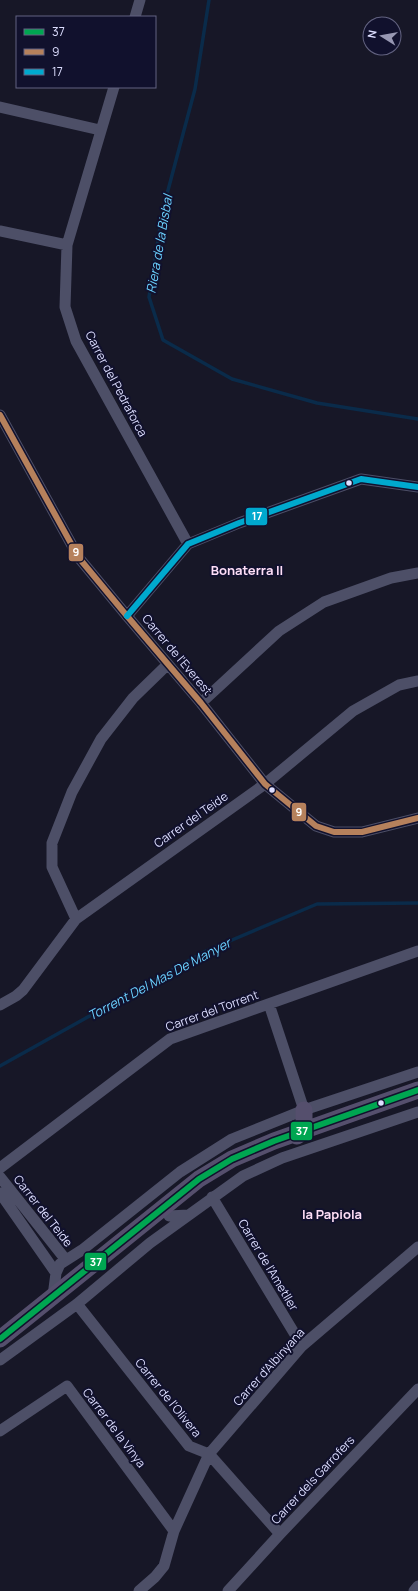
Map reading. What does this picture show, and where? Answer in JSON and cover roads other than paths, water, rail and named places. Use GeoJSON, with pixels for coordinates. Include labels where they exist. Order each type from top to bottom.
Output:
{"type":"FeatureCollection","features":[{"type":"Feature","properties":{"kind":"main road"},"geometry":{"type":"LineString","coordinates":[[0,1351],[126,1245],[199,1180],[232,1160],[274,1141],[418,1090]]}},
{"type":"Feature","properties":{"kind":"main road"},"geometry":{"type":"LineString","coordinates":[[214,1189],[232,1171],[273,1151],[418,1101]]}},
{"type":"Feature","properties":{"kind":"main road"},"geometry":{"type":"LineString","coordinates":[[214,1189],[227,1168],[291,1140],[299,1135],[304,1130],[304,1110]]}},
{"type":"Feature","properties":{"kind":"main road"},"geometry":{"type":"LineString","coordinates":[[0,1339],[73,1280],[81,1280],[126,1245],[169,1216],[205,1187],[214,1189]]}},
{"type":"Feature","properties":{"kind":"street"},"geometry":{"type":"LineString","coordinates":[[135,16],[140,0]]}},
{"type":"Feature","properties":{"kind":"street","name":"Carrer del Pedraforca"},"geometry":{"type":"LineString","coordinates":[[114,88],[67,245],[65,307],[76,341],[188,544]]}},
{"type":"Feature","properties":{"kind":"street"},"geometry":{"type":"LineString","coordinates":[[0,107],[100,130]]}},
{"type":"Feature","properties":{"kind":"street"},"geometry":{"type":"LineString","coordinates":[[0,231],[67,245]]}},
{"type":"Feature","properties":{"kind":"street","name":"Carrer de l'Everest"},"geometry":{"type":"LineString","coordinates":[[0,415],[80,558],[201,703],[265,784],[316,826],[334,832],[362,832],[418,818]]}},
{"type":"Feature","properties":{"kind":"street"},"geometry":{"type":"LineString","coordinates":[[127,616],[188,544],[239,523],[361,479],[418,487]]}},
{"type":"Feature","properties":{"kind":"street"},"geometry":{"type":"LineString","coordinates":[[201,703],[279,631],[324,602],[391,578],[418,573]]}},
{"type":"Feature","properties":{"kind":"street"},"geometry":{"type":"LineString","coordinates":[[76,919],[52,867],[52,843],[72,792],[101,739],[133,698],[168,664]]}},
{"type":"Feature","properties":{"kind":"street","name":"Carrer del Teide"},"geometry":{"type":"LineString","coordinates":[[0,1005],[16,996],[23,990],[76,919],[265,784],[353,711],[399,685],[418,681]]}},
{"type":"Feature","properties":{"kind":"street","name":"Carrer del Torrent"},"geometry":{"type":"LineString","coordinates":[[0,1171],[170,1039],[418,951]]}},
{"type":"Feature","properties":{"kind":"street"},"geometry":{"type":"LineString","coordinates":[[269,1004],[304,1110]]}},
{"type":"Feature","properties":{"kind":"street"},"geometry":{"type":"LineString","coordinates":[[53,1296],[56,1273],[60,1264],[82,1250],[180,1172],[232,1139],[304,1110],[418,1072]]}},
{"type":"Feature","properties":{"kind":"street"},"geometry":{"type":"LineString","coordinates":[[0,1360],[77,1304],[150,1243],[189,1215],[214,1189],[282,1158],[418,1112]]}},
{"type":"Feature","properties":{"kind":"street","name":"Carrer del Teide"},"geometry":{"type":"LineString","coordinates":[[0,1171],[66,1260]]}},
{"type":"Feature","properties":{"kind":"street","name":"Carrer de l'Ametller"},"geometry":{"type":"LineString","coordinates":[[214,1189],[302,1346]]}},
{"type":"Feature","properties":{"kind":"street","name":"Carrer del Teide"},"geometry":{"type":"LineString","coordinates":[[0,1193],[56,1273]]}},
{"type":"Feature","properties":{"kind":"street"},"geometry":{"type":"LineString","coordinates":[[169,1216],[189,1215]]}},
{"type":"Feature","properties":{"kind":"street"},"geometry":{"type":"LineString","coordinates":[[82,1250],[126,1245]]}},
{"type":"Feature","properties":{"kind":"street","name":"Carrer d'Albinyana"},"geometry":{"type":"LineString","coordinates":[[139,1591],[155,1577],[164,1566],[174,1531],[209,1454],[302,1346],[418,1247]]}},
{"type":"Feature","properties":{"kind":"street"},"geometry":{"type":"LineString","coordinates":[[56,1273],[73,1280]]}},
{"type":"Feature","properties":{"kind":"street","name":"Carrer de l'Olivera"},"geometry":{"type":"LineString","coordinates":[[77,1304],[189,1446],[209,1454],[280,1534]]}},
{"type":"Feature","properties":{"kind":"street","name":"Carrer de la Vinya"},"geometry":{"type":"LineString","coordinates":[[0,1431],[66,1386],[174,1531]]}},
{"type":"Feature","properties":{"kind":"street","name":"Carrer dels Garrofers"},"geometry":{"type":"LineString","coordinates":[[229,1591],[280,1534],[418,1389]]}},
{"type":"Feature","properties":{"kind":"street"},"geometry":{"type":"LineString","coordinates":[[414,1591],[418,1586]]}},
{"type":"Feature","properties":{"kind":"waterway","name":"Riera de la Bisbal"},"geometry":{"type":"LineString","coordinates":[[209,0],[195,89],[163,209],[149,297],[163,340],[232,379],[317,403],[418,419]]}},
{"type":"Feature","properties":{"kind":"waterway","name":"Torrent Del Mas De Manyer"},"geometry":{"type":"LineString","coordinates":[[0,1066],[206,951],[317,904],[418,903]]}},
{"type":"Feature","properties":{"kind":"district","name":"Bonaterra II"},"geometry":{"type":"Point","coordinates":[247,570]}},
{"type":"Feature","properties":{"kind":"district","name":"la Papiola"},"geometry":{"type":"Point","coordinates":[332,1214]}}]}
